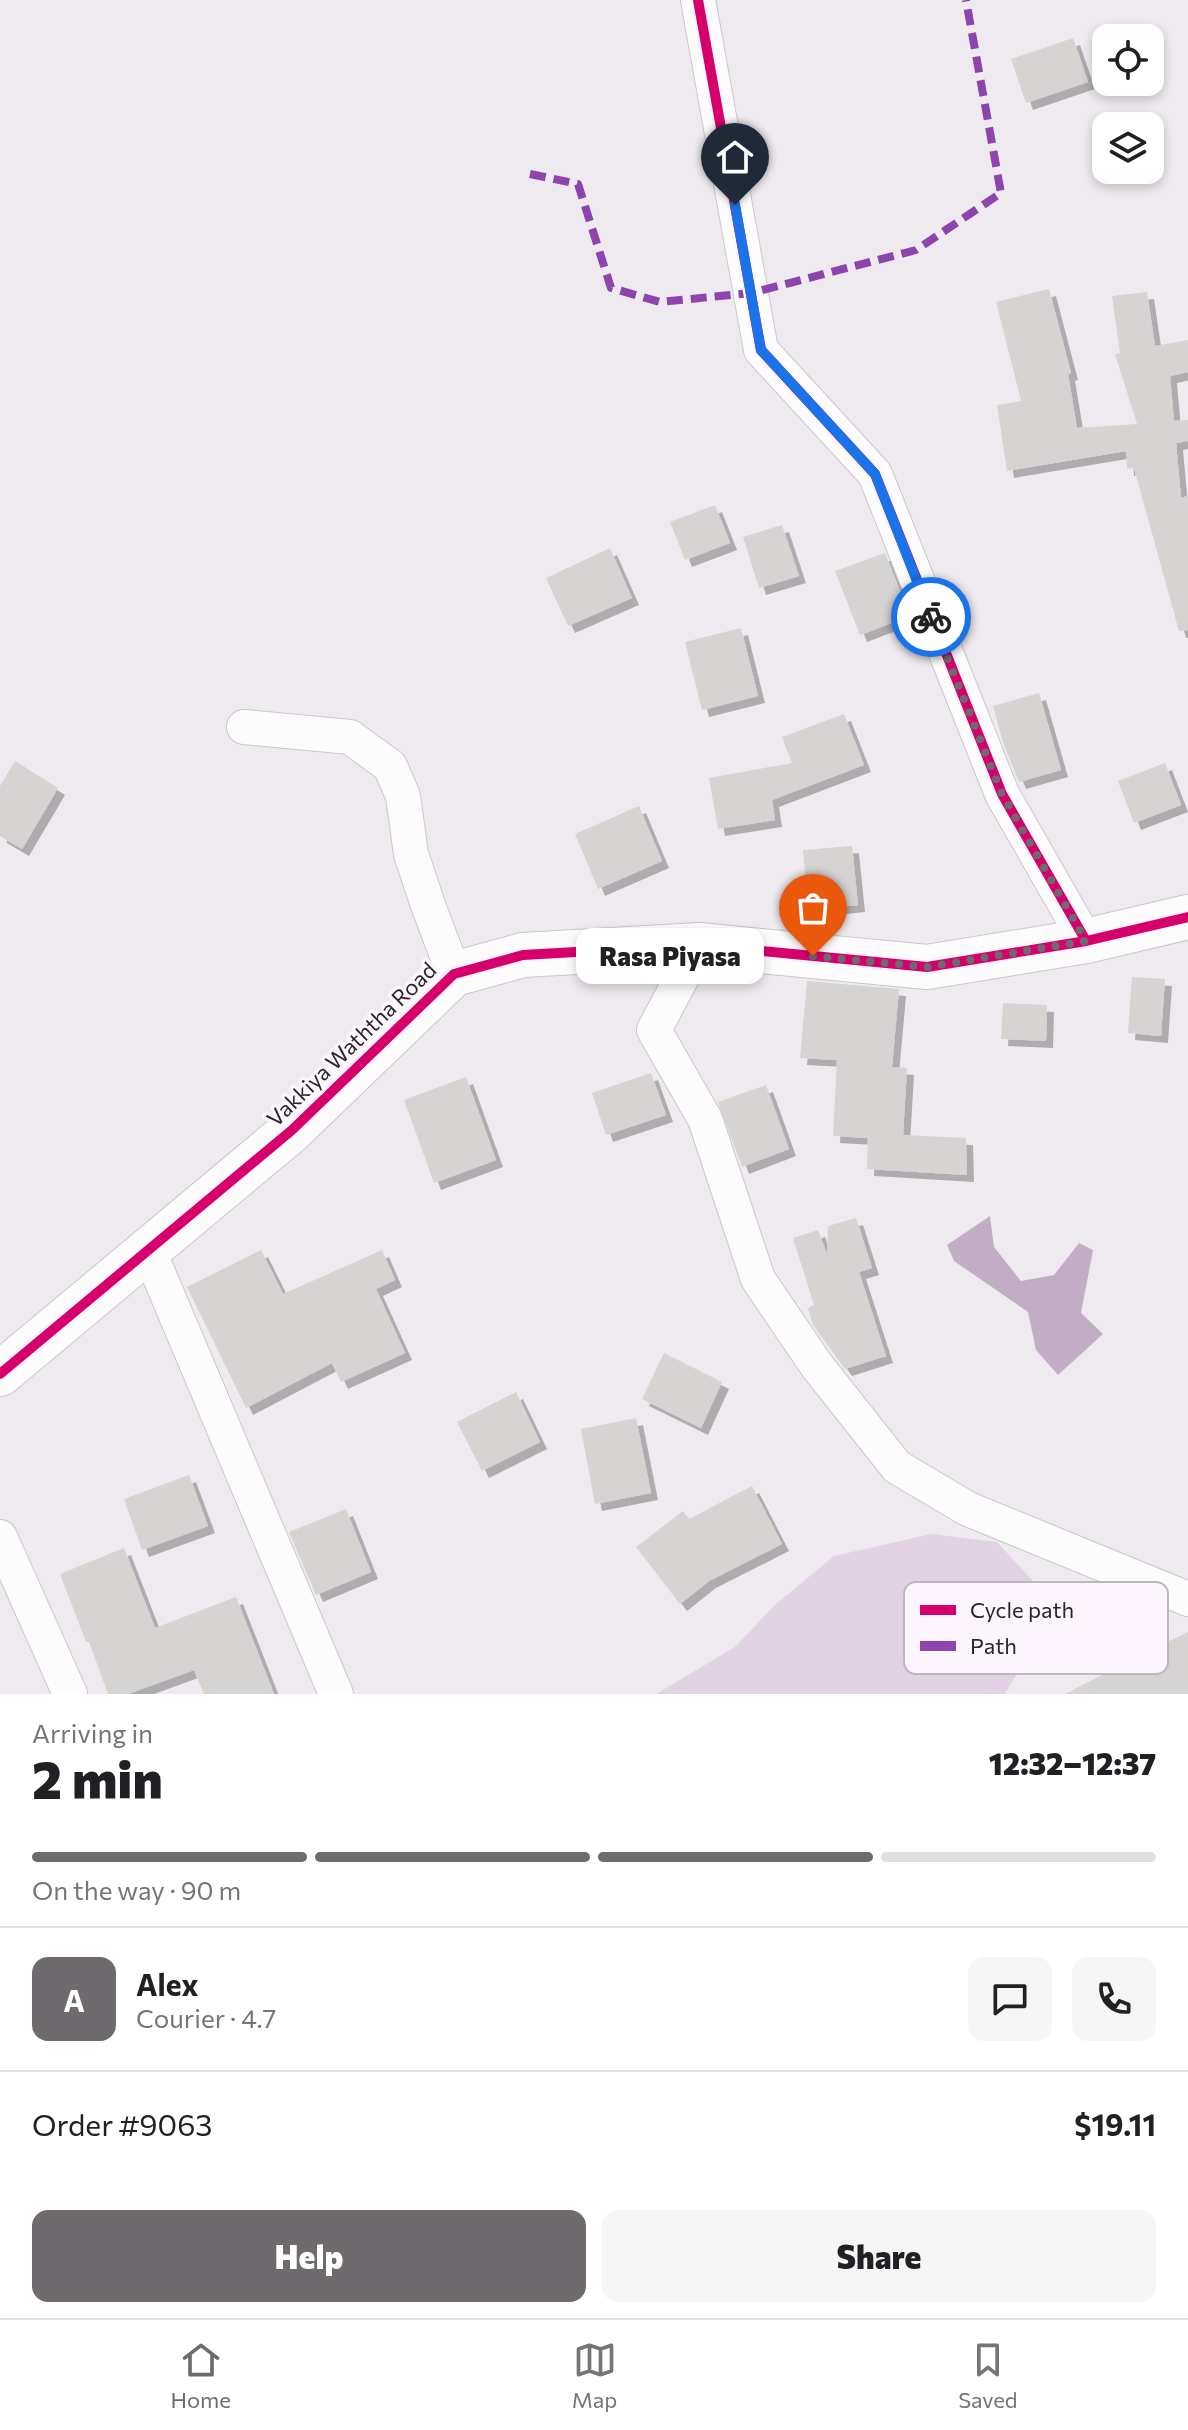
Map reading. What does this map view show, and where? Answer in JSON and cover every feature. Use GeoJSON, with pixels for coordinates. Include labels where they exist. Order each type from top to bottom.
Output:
{"type":"FeatureCollection","features":[{"type":"Feature","properties":{"kind":"street"},"geometry":{"type":"LineString","coordinates":[[698,0],[761,350],[875,474],[1002,794],[1086,941]]}},
{"type":"Feature","properties":{"kind":"street"},"geometry":{"type":"LineString","coordinates":[[244,727],[350,737],[390,766],[403,796],[411,854],[454,974]]}},
{"type":"Feature","properties":{"kind":"street","name":"Vakkiya Waththa Road"},"geometry":{"type":"LineString","coordinates":[[0,1374],[292,1130],[454,974],[523,955],[699,945],[927,967],[1086,941],[1188,917]]}},
{"type":"Feature","properties":{"kind":"street"},"geometry":{"type":"LineString","coordinates":[[699,945],[654,1030],[705,1119],[758,1279],[817,1366],[897,1467],[968,1509],[1146,1582]]}},
{"type":"Feature","properties":{"kind":"street"},"geometry":{"type":"LineString","coordinates":[[148,1249],[336,1694]]}},
{"type":"Feature","properties":{"kind":"street"},"geometry":{"type":"LineString","coordinates":[[0,1537],[70,1694]]}},
{"type":"Feature","properties":{"kind":"street"},"geometry":{"type":"LineString","coordinates":[[1168,1591],[1188,1599]]}},
{"type":"Feature","properties":{"kind":"shaded area"},"geometry":{"type":"Polygon","coordinates":[[[990,1216],[994,1247],[1021,1281],[1054,1275],[1079,1243],[1093,1250],[1081,1313],[1103,1334],[1058,1375],[1036,1350],[1028,1312],[954,1261],[947,1245],[990,1216]]]}},
{"type":"Feature","properties":{"kind":"shaded area"},"geometry":{"type":"Polygon","coordinates":[[[931,1534],[997,1542],[1034,1582],[904,1582],[904,1674],[1017,1674],[1005,1694],[656,1694],[735,1647],[776,1604],[834,1556],[931,1534]]]}},
{"type":"Feature","properties":{"kind":"building"},"geometry":{"type":"Polygon","coordinates":[[[1073,38],[1088,82],[1026,103],[1011,59],[1073,38]]]}},
{"type":"Feature","properties":{"kind":"building"},"geometry":{"type":"Polygon","coordinates":[[[1049,289],[1071,373],[1068,374],[1077,428],[1137,424],[1115,354],[1120,353],[1112,296],[1147,292],[1155,346],[1188,340],[1188,372],[1170,376],[1174,421],[1188,420],[1188,441],[1176,443],[1181,498],[1188,496],[1188,630],[1179,631],[1134,468],[1127,469],[1126,451],[1007,471],[997,405],[1021,401],[996,302],[1049,289]]]}},
{"type":"Feature","properties":{"kind":"building"},"geometry":{"type":"Polygon","coordinates":[[[715,505],[730,543],[685,560],[670,522],[715,505]]]}},
{"type":"Feature","properties":{"kind":"building"},"geometry":{"type":"Polygon","coordinates":[[[782,525],[799,576],[759,588],[743,537],[782,525]]]}},
{"type":"Feature","properties":{"kind":"building"},"geometry":{"type":"Polygon","coordinates":[[[610,548],[632,598],[568,626],[546,578],[610,548]]]}},
{"type":"Feature","properties":{"kind":"building"},"geometry":{"type":"Polygon","coordinates":[[[885,553],[910,616],[860,635],[835,571],[885,553]]]}},
{"type":"Feature","properties":{"kind":"building"},"geometry":{"type":"Polygon","coordinates":[[[741,628],[758,696],[702,710],[685,642],[741,628]]]}},
{"type":"Feature","properties":{"kind":"building"},"geometry":{"type":"Polygon","coordinates":[[[1039,693],[1061,770],[1019,782],[993,706],[1039,693]]]}},
{"type":"Feature","properties":{"kind":"building"},"geometry":{"type":"Polygon","coordinates":[[[844,714],[864,765],[772,800],[775,820],[718,829],[709,778],[792,763],[782,737],[844,714]]]}},
{"type":"Feature","properties":{"kind":"building"},"geometry":{"type":"Polygon","coordinates":[[[15,761],[58,788],[22,849],[0,836],[0,786],[15,761]]]}},
{"type":"Feature","properties":{"kind":"building"},"geometry":{"type":"Polygon","coordinates":[[[1165,763],[1181,805],[1134,823],[1118,781],[1165,763]]]}},
{"type":"Feature","properties":{"kind":"building"},"geometry":{"type":"Polygon","coordinates":[[[639,806],[662,861],[598,889],[575,834],[639,806]]]}},
{"type":"Feature","properties":{"kind":"building"},"geometry":{"type":"Polygon","coordinates":[[[852,846],[858,905],[808,910],[803,850],[852,846]]]}},
{"type":"Feature","properties":{"kind":"building"},"geometry":{"type":"Polygon","coordinates":[[[1132,977],[1165,979],[1161,1036],[1128,1033],[1132,977]]]}},
{"type":"Feature","properties":{"kind":"building"},"geometry":{"type":"Polygon","coordinates":[[[807,981],[899,989],[892,1067],[907,1068],[903,1135],[966,1138],[967,1175],[867,1169],[868,1138],[833,1136],[837,1060],[800,1058],[807,981]]]}},
{"type":"Feature","properties":{"kind":"building"},"geometry":{"type":"Polygon","coordinates":[[[1003,1003],[1047,1005],[1046,1041],[1001,1039],[1003,1003]]]}},
{"type":"Feature","properties":{"kind":"building"},"geometry":{"type":"Polygon","coordinates":[[[651,1073],[666,1115],[606,1135],[592,1093],[651,1073]]]}},
{"type":"Feature","properties":{"kind":"building"},"geometry":{"type":"Polygon","coordinates":[[[466,1077],[496,1160],[434,1183],[404,1100],[466,1077]]]}},
{"type":"Feature","properties":{"kind":"building"},"geometry":{"type":"Polygon","coordinates":[[[766,1085],[789,1149],[742,1167],[718,1102],[766,1085]]]}},
{"type":"Feature","properties":{"kind":"building"},"geometry":{"type":"Polygon","coordinates":[[[856,1218],[872,1268],[859,1272],[886,1356],[845,1369],[813,1325],[808,1308],[814,1305],[793,1238],[818,1230],[827,1254],[828,1226],[856,1218]]]}},
{"type":"Feature","properties":{"kind":"building"},"geometry":{"type":"Polygon","coordinates":[[[261,1250],[283,1294],[382,1250],[395,1280],[376,1289],[405,1353],[341,1382],[332,1363],[246,1408],[187,1287],[261,1250]]]}},
{"type":"Feature","properties":{"kind":"building"},"geometry":{"type":"Polygon","coordinates":[[[664,1353],[722,1382],[701,1428],[642,1399],[664,1353]]]}},
{"type":"Feature","properties":{"kind":"building"},"geometry":{"type":"Polygon","coordinates":[[[516,1392],[540,1442],[482,1471],[457,1422],[516,1392]]]}},
{"type":"Feature","properties":{"kind":"building"},"geometry":{"type":"Polygon","coordinates":[[[636,1418],[651,1493],[595,1504],[581,1429],[636,1418]]]}},
{"type":"Feature","properties":{"kind":"building"},"geometry":{"type":"Polygon","coordinates":[[[189,1475],[208,1526],[142,1550],[124,1499],[189,1475]]]}},
{"type":"Feature","properties":{"kind":"building"},"geometry":{"type":"Polygon","coordinates":[[[752,1486],[782,1544],[709,1581],[680,1604],[636,1547],[683,1511],[689,1519],[752,1486]]]}},
{"type":"Feature","properties":{"kind":"building"},"geometry":{"type":"Polygon","coordinates":[[[346,1509],[371,1572],[316,1595],[289,1532],[346,1509]]]}},
{"type":"Feature","properties":{"kind":"building"},"geometry":{"type":"Polygon","coordinates":[[[124,1548],[155,1628],[236,1597],[274,1694],[204,1694],[194,1670],[128,1694],[108,1694],[60,1574],[124,1548]]]}},
{"type":"Feature","properties":{"kind":"building"},"geometry":{"type":"Polygon","coordinates":[[[1188,1632],[1188,1694],[1065,1694],[1104,1674],[1168,1674],[1168,1642],[1188,1632]]]}},
{"type":"Feature","properties":{"kind":"marked path"},"geometry":{"type":"LineString","coordinates":[[530,174],[578,184],[611,288],[660,302],[751,293],[916,250],[1001,193],[966,0]]}},
{"type":"Feature","properties":{"kind":"cycle path"},"geometry":{"type":"LineString","coordinates":[[698,0],[761,350],[875,474],[1002,794],[1086,941]]}},
{"type":"Feature","properties":{"kind":"cycle path"},"geometry":{"type":"LineString","coordinates":[[0,1374],[292,1130],[454,974],[523,955],[699,945],[927,967],[1086,941],[1188,917]]}},
{"type":"Feature","properties":{"kind":"way so far"},"geometry":{"type":"LineString","coordinates":[[813,956],[927,967],[1086,941],[1002,794],[931,617]]}},
{"type":"Feature","properties":{"kind":"place","name":"Rasa Piyasa"},"geometry":{"type":"Point","coordinates":[813,956]}},
{"type":"Feature","properties":{"kind":"route"},"geometry":{"type":"LineString","coordinates":[[735,205],[761,350],[875,474],[931,617]]}}]}
